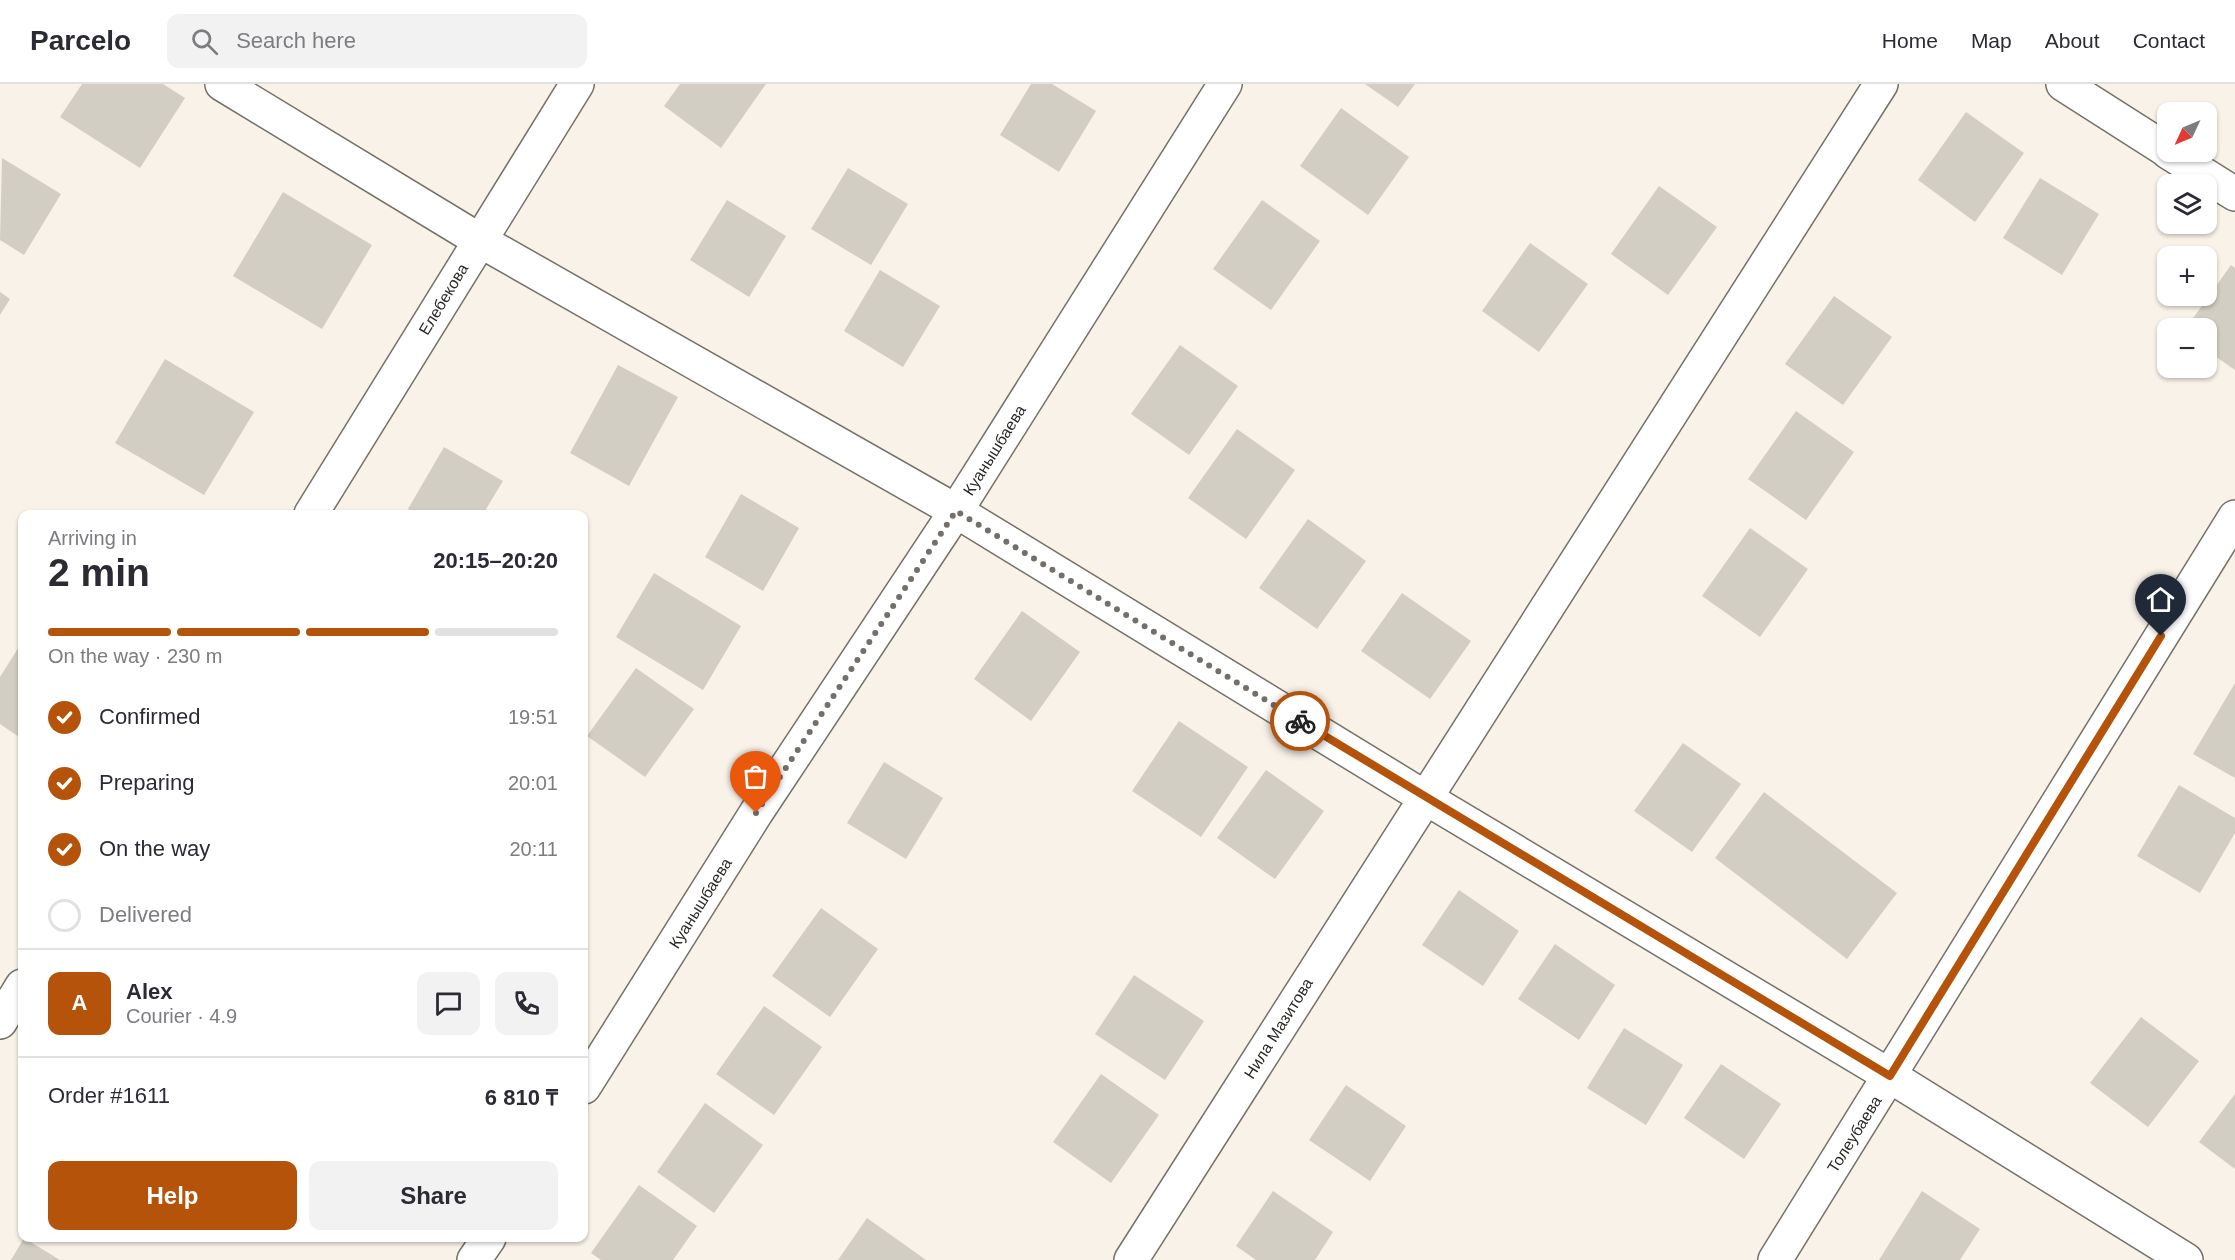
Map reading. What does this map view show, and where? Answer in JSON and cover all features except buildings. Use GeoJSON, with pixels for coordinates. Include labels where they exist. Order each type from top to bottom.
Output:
{"type":"FeatureCollection","features":[{"type":"Feature","properties":{"kind":"street"},"geometry":{"type":"LineString","coordinates":[[222,84],[479,240],[956,511],[1424,797],[1890,1076],[2186,1260]]}},
{"type":"Feature","properties":{"kind":"street","name":"Елебекова"},"geometry":{"type":"LineString","coordinates":[[313,510],[479,240],[578,84]]}},
{"type":"Feature","properties":{"kind":"street","name":"Куанышбаева"},"geometry":{"type":"LineString","coordinates":[[588,1081],[756,813],[956,511],[1225,84]]}},
{"type":"Feature","properties":{"kind":"street","name":"Нила Мазитова"},"geometry":{"type":"LineString","coordinates":[[1131,1260],[1424,797],[1881,84]]}},
{"type":"Feature","properties":{"kind":"street"},"geometry":{"type":"LineString","coordinates":[[2063,84],[2157,144]]}},
{"type":"Feature","properties":{"kind":"street"},"geometry":{"type":"LineString","coordinates":[[2185,162],[2235,194]]}},
{"type":"Feature","properties":{"kind":"street","name":"Толеубаева"},"geometry":{"type":"LineString","coordinates":[[1775,1260],[2235,517]]}},
{"type":"Feature","properties":{"kind":"street"},"geometry":{"type":"LineString","coordinates":[[0,1022],[18,993]]}},
{"type":"Feature","properties":{"kind":"street"},"geometry":{"type":"LineString","coordinates":[[474,1260],[486,1242]]}},
{"type":"Feature","properties":{"kind":"way so far"},"geometry":{"type":"LineString","coordinates":[[756,813],[956,511],[1300,721]]}},
{"type":"Feature","properties":{"kind":"route"},"geometry":{"type":"LineString","coordinates":[[1300,721],[1890,1076],[2161,636]]}}]}
